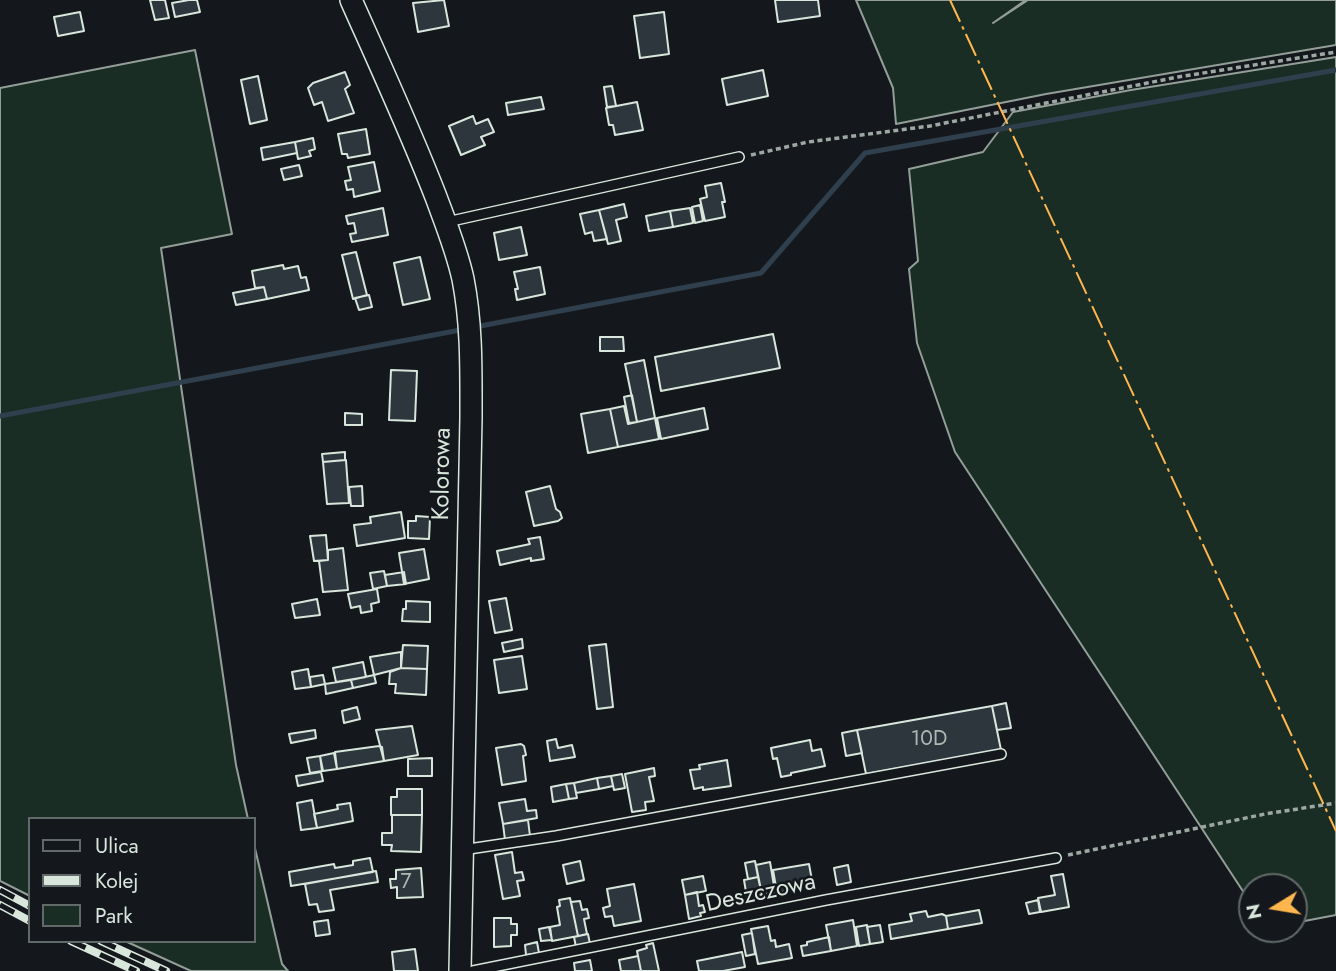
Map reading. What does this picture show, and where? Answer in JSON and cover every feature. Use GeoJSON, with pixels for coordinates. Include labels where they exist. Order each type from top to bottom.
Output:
{"type":"FeatureCollection","features":[{"type":"Feature","properties":{"kind":"street","name":"Kolorowa"},"geometry":{"type":"LineString","coordinates":[[351,0],[422,161],[445,222],[462,276],[468,313],[471,349],[460,971]]}},
{"type":"Feature","properties":{"kind":"lane"},"geometry":{"type":"LineString","coordinates":[[445,222],[739,157]]}},
{"type":"Feature","properties":{"kind":"lane"},"geometry":{"type":"LineString","coordinates":[[461,850],[556,836],[1002,754]]}},
{"type":"Feature","properties":{"kind":"lane","name":"Deszczowa"},"geometry":{"type":"LineString","coordinates":[[473,971],[826,900],[1056,858]]}},
{"type":"Feature","properties":{"kind":"path"},"geometry":{"type":"LineString","coordinates":[[739,157],[808,142],[930,126],[1178,77],[1336,52]]}},
{"type":"Feature","properties":{"kind":"path"},"geometry":{"type":"LineString","coordinates":[[1056,858],[1265,814],[1336,803]]}},
{"type":"Feature","properties":{"kind":"green space"},"geometry":{"type":"Polygon","coordinates":[[[856,0],[1026,0],[993,23],[1028,0],[1336,0],[1336,45],[1046,94],[896,124],[893,88],[856,0]]]}},
{"type":"Feature","properties":{"kind":"green space"},"geometry":{"type":"Polygon","coordinates":[[[195,50],[232,234],[161,248],[236,765],[248,817],[28,817],[28,895],[0,881],[0,88],[195,50]]]}},
{"type":"Feature","properties":{"kind":"green space"},"geometry":{"type":"Polygon","coordinates":[[[1336,57],[1336,915],[1308,920],[1308,873],[1238,873],[1238,884],[955,452],[917,343],[909,269],[918,261],[909,169],[983,152],[1013,112],[1336,57]]]}},
{"type":"Feature","properties":{"kind":"green space"},"geometry":{"type":"Polygon","coordinates":[[[256,853],[282,964],[288,971],[191,971],[129,943],[256,943],[256,853]]]}},
{"type":"Feature","properties":{"kind":"building"},"geometry":{"type":"Polygon","coordinates":[[[150,0],[165,0],[169,18],[155,20],[150,0]]]}},
{"type":"Feature","properties":{"kind":"building"},"geometry":{"type":"Polygon","coordinates":[[[197,0],[200,12],[175,17],[172,3],[197,0]]]}},
{"type":"Feature","properties":{"kind":"building"},"geometry":{"type":"Polygon","coordinates":[[[444,0],[449,26],[418,32],[413,3],[444,0]]]}},
{"type":"Feature","properties":{"kind":"building"},"geometry":{"type":"Polygon","coordinates":[[[775,0],[818,0],[820,16],[778,22],[775,0]]]}},
{"type":"Feature","properties":{"kind":"building"},"geometry":{"type":"Polygon","coordinates":[[[80,12],[84,31],[58,36],[54,17],[80,12]]]}},
{"type":"Feature","properties":{"kind":"building"},"geometry":{"type":"Polygon","coordinates":[[[664,12],[669,54],[640,58],[634,16],[664,12]]]}},
{"type":"Feature","properties":{"kind":"building"},"geometry":{"type":"Polygon","coordinates":[[[763,70],[768,96],[727,105],[722,79],[763,70]]]}},
{"type":"Feature","properties":{"kind":"building"},"geometry":{"type":"Polygon","coordinates":[[[345,72],[350,85],[345,89],[354,113],[328,121],[322,102],[314,105],[308,88],[313,83],[345,72]]]}},
{"type":"Feature","properties":{"kind":"building"},"geometry":{"type":"Polygon","coordinates":[[[258,76],[267,120],[250,124],[241,80],[258,76]]]}},
{"type":"Feature","properties":{"kind":"building"},"geometry":{"type":"Polygon","coordinates":[[[612,86],[616,106],[607,107],[604,87],[612,86]]]}},
{"type":"Feature","properties":{"kind":"building"},"geometry":{"type":"Polygon","coordinates":[[[541,97],[544,109],[508,115],[506,103],[541,97]]]}},
{"type":"Feature","properties":{"kind":"building"},"geometry":{"type":"Polygon","coordinates":[[[637,102],[643,130],[615,135],[613,125],[609,125],[606,108],[637,102]]]}},
{"type":"Feature","properties":{"kind":"building"},"geometry":{"type":"Polygon","coordinates":[[[473,116],[476,124],[488,119],[494,132],[481,137],[485,145],[461,155],[449,126],[473,116]]]}},
{"type":"Feature","properties":{"kind":"building"},"geometry":{"type":"Polygon","coordinates":[[[366,129],[370,154],[348,158],[347,154],[342,154],[338,134],[366,129]]]}},
{"type":"Feature","properties":{"kind":"building"},"geometry":{"type":"Polygon","coordinates":[[[313,138],[315,149],[309,151],[311,156],[298,159],[295,142],[313,138]]]}},
{"type":"Feature","properties":{"kind":"building"},"geometry":{"type":"Polygon","coordinates":[[[295,142],[297,153],[263,160],[261,148],[295,142]]]}},
{"type":"Feature","properties":{"kind":"building"},"geometry":{"type":"Polygon","coordinates":[[[374,162],[380,191],[354,197],[353,189],[347,190],[345,181],[351,180],[348,167],[374,162]]]}},
{"type":"Feature","properties":{"kind":"building"},"geometry":{"type":"Polygon","coordinates":[[[299,165],[302,176],[284,180],[281,169],[299,165]]]}},
{"type":"Feature","properties":{"kind":"building"},"geometry":{"type":"Polygon","coordinates":[[[721,183],[725,217],[705,221],[700,199],[707,197],[705,186],[721,183]]]}},
{"type":"Feature","properties":{"kind":"building"},"geometry":{"type":"Polygon","coordinates":[[[624,204],[627,217],[616,220],[621,241],[608,244],[599,210],[624,204]]]}},
{"type":"Feature","properties":{"kind":"building"},"geometry":{"type":"Polygon","coordinates":[[[700,205],[703,221],[695,223],[692,207],[700,205]]]}},
{"type":"Feature","properties":{"kind":"building"},"geometry":{"type":"Polygon","coordinates":[[[383,208],[388,235],[352,242],[350,234],[356,233],[354,223],[348,224],[346,216],[383,208]]]}},
{"type":"Feature","properties":{"kind":"building"},"geometry":{"type":"Polygon","coordinates":[[[690,208],[693,223],[673,227],[670,211],[690,208]]]}},
{"type":"Feature","properties":{"kind":"building"},"geometry":{"type":"Polygon","coordinates":[[[599,210],[607,239],[594,241],[592,232],[585,234],[580,214],[599,210]]]}},
{"type":"Feature","properties":{"kind":"building"},"geometry":{"type":"Polygon","coordinates":[[[670,211],[673,227],[649,231],[646,216],[670,211]]]}},
{"type":"Feature","properties":{"kind":"building"},"geometry":{"type":"Polygon","coordinates":[[[521,227],[527,255],[499,260],[494,233],[521,227]]]}},
{"type":"Feature","properties":{"kind":"building"},"geometry":{"type":"Polygon","coordinates":[[[356,252],[367,295],[353,299],[342,255],[356,252]]]}},
{"type":"Feature","properties":{"kind":"building"},"geometry":{"type":"Polygon","coordinates":[[[420,257],[430,299],[403,305],[394,263],[420,257]]]}},
{"type":"Feature","properties":{"kind":"building"},"geometry":{"type":"Polygon","coordinates":[[[283,265],[284,269],[298,266],[301,278],[306,277],[309,290],[267,299],[264,287],[255,288],[252,271],[283,265]]]}},
{"type":"Feature","properties":{"kind":"building"},"geometry":{"type":"Polygon","coordinates":[[[540,267],[545,294],[517,300],[515,289],[518,289],[514,272],[540,267]]]}},
{"type":"Feature","properties":{"kind":"building"},"geometry":{"type":"Polygon","coordinates":[[[264,287],[267,299],[236,305],[233,293],[264,287]]]}},
{"type":"Feature","properties":{"kind":"building"},"geometry":{"type":"Polygon","coordinates":[[[369,295],[372,307],[359,310],[355,298],[369,295]]]}},
{"type":"Feature","properties":{"kind":"building"},"geometry":{"type":"Polygon","coordinates":[[[773,334],[780,368],[661,391],[655,357],[773,334]]]}},
{"type":"Feature","properties":{"kind":"building"},"geometry":{"type":"Polygon","coordinates":[[[600,337],[623,337],[624,351],[600,351],[600,337]]]}},
{"type":"Feature","properties":{"kind":"building"},"geometry":{"type":"Polygon","coordinates":[[[644,360],[655,418],[637,422],[625,364],[644,360]]]}},
{"type":"Feature","properties":{"kind":"building"},"geometry":{"type":"Polygon","coordinates":[[[391,370],[417,371],[415,421],[389,420],[391,370]]]}},
{"type":"Feature","properties":{"kind":"building"},"geometry":{"type":"Polygon","coordinates":[[[632,395],[637,422],[629,423],[624,397],[632,395]]]}},
{"type":"Feature","properties":{"kind":"building"},"geometry":{"type":"Polygon","coordinates":[[[624,406],[628,424],[655,418],[659,439],[618,447],[610,409],[624,406]]]}},
{"type":"Feature","properties":{"kind":"building"},"geometry":{"type":"Polygon","coordinates":[[[704,408],[708,429],[661,439],[657,418],[704,408]]]}},
{"type":"Feature","properties":{"kind":"building"},"geometry":{"type":"Polygon","coordinates":[[[610,409],[618,447],[588,453],[581,414],[610,409]]]}},
{"type":"Feature","properties":{"kind":"building"},"geometry":{"type":"Polygon","coordinates":[[[345,413],[362,414],[362,425],[345,425],[345,413]]]}},
{"type":"Feature","properties":{"kind":"building"},"geometry":{"type":"Polygon","coordinates":[[[345,452],[345,460],[323,462],[322,454],[345,452]]]}},
{"type":"Feature","properties":{"kind":"building"},"geometry":{"type":"Polygon","coordinates":[[[346,460],[349,503],[327,504],[323,462],[346,460]]]}},
{"type":"Feature","properties":{"kind":"building"},"geometry":{"type":"Polygon","coordinates":[[[362,486],[363,506],[351,506],[349,487],[362,486]]]}},
{"type":"Feature","properties":{"kind":"building"},"geometry":{"type":"Polygon","coordinates":[[[550,486],[556,509],[562,518],[534,526],[526,492],[550,486]]]}},
{"type":"Feature","properties":{"kind":"building"},"geometry":{"type":"Polygon","coordinates":[[[401,512],[405,538],[357,546],[354,525],[371,523],[370,517],[401,512]]]}},
{"type":"Feature","properties":{"kind":"building"},"geometry":{"type":"Polygon","coordinates":[[[416,516],[430,517],[429,539],[408,538],[408,521],[416,521],[416,516]]]}},
{"type":"Feature","properties":{"kind":"building"},"geometry":{"type":"Polygon","coordinates":[[[326,535],[328,560],[314,561],[310,536],[326,535]]]}},
{"type":"Feature","properties":{"kind":"building"},"geometry":{"type":"Polygon","coordinates":[[[540,537],[544,559],[531,561],[531,558],[500,565],[497,551],[530,544],[528,539],[540,537]]]}},
{"type":"Feature","properties":{"kind":"building"},"geometry":{"type":"Polygon","coordinates":[[[343,548],[348,590],[323,592],[319,561],[328,560],[328,550],[343,548]]]}},
{"type":"Feature","properties":{"kind":"building"},"geometry":{"type":"Polygon","coordinates":[[[424,549],[429,579],[404,584],[399,553],[424,549]]]}},
{"type":"Feature","properties":{"kind":"building"},"geometry":{"type":"Polygon","coordinates":[[[384,571],[387,586],[373,589],[370,573],[384,571]]]}},
{"type":"Feature","properties":{"kind":"building"},"geometry":{"type":"Polygon","coordinates":[[[404,572],[406,584],[387,586],[385,575],[404,572]]]}},
{"type":"Feature","properties":{"kind":"building"},"geometry":{"type":"Polygon","coordinates":[[[377,589],[379,602],[371,604],[372,611],[361,613],[360,606],[351,608],[348,594],[377,589]]]}},
{"type":"Feature","properties":{"kind":"building"},"geometry":{"type":"Polygon","coordinates":[[[506,598],[512,630],[495,633],[489,601],[506,598]]]}},
{"type":"Feature","properties":{"kind":"building"},"geometry":{"type":"Polygon","coordinates":[[[317,599],[320,615],[295,618],[292,604],[317,599]]]}},
{"type":"Feature","properties":{"kind":"building"},"geometry":{"type":"Polygon","coordinates":[[[406,601],[430,602],[430,622],[402,621],[406,601]]]}},
{"type":"Feature","properties":{"kind":"building"},"geometry":{"type":"Polygon","coordinates":[[[522,639],[523,648],[504,652],[502,643],[522,639]]]}},
{"type":"Feature","properties":{"kind":"building"},"geometry":{"type":"Polygon","coordinates":[[[606,644],[613,707],[597,709],[589,646],[606,644]]]}},
{"type":"Feature","properties":{"kind":"building"},"geometry":{"type":"Polygon","coordinates":[[[403,645],[428,646],[427,669],[401,668],[403,645]]]}},
{"type":"Feature","properties":{"kind":"building"},"geometry":{"type":"Polygon","coordinates":[[[401,652],[401,668],[374,675],[370,657],[401,652]]]}},
{"type":"Feature","properties":{"kind":"building"},"geometry":{"type":"Polygon","coordinates":[[[522,656],[527,689],[499,693],[494,660],[522,656]]]}},
{"type":"Feature","properties":{"kind":"building"},"geometry":{"type":"Polygon","coordinates":[[[363,662],[366,677],[336,682],[333,668],[363,662]]]}},
{"type":"Feature","properties":{"kind":"building"},"geometry":{"type":"Polygon","coordinates":[[[401,668],[427,669],[426,695],[395,693],[396,684],[389,684],[390,672],[401,668]]]}},
{"type":"Feature","properties":{"kind":"building"},"geometry":{"type":"Polygon","coordinates":[[[308,669],[311,687],[295,689],[292,672],[308,669]]]}},
{"type":"Feature","properties":{"kind":"building"},"geometry":{"type":"Polygon","coordinates":[[[323,675],[325,684],[311,687],[310,677],[323,675]]]}},
{"type":"Feature","properties":{"kind":"building"},"geometry":{"type":"Polygon","coordinates":[[[374,675],[376,683],[353,688],[351,680],[374,675]]]}},
{"type":"Feature","properties":{"kind":"building"},"geometry":{"type":"Polygon","coordinates":[[[351,680],[353,688],[326,694],[325,684],[351,680]]]}},
{"type":"Feature","properties":{"kind":"building"},"geometry":{"type":"Polygon","coordinates":[[[1006,703],[1011,728],[997,730],[992,706],[1006,703]]]}},
{"type":"Feature","properties":{"kind":"building"},"geometry":{"type":"Polygon","coordinates":[[[992,706],[1001,750],[866,774],[857,730],[992,706]]]}},
{"type":"Feature","properties":{"kind":"building"},"geometry":{"type":"Polygon","coordinates":[[[357,707],[360,719],[344,723],[342,711],[357,707]]]}},
{"type":"Feature","properties":{"kind":"building"},"geometry":{"type":"Polygon","coordinates":[[[412,726],[418,755],[384,761],[376,730],[412,726]]]}},
{"type":"Feature","properties":{"kind":"building"},"geometry":{"type":"Polygon","coordinates":[[[315,730],[316,738],[291,743],[289,734],[315,730]]]}},
{"type":"Feature","properties":{"kind":"building"},"geometry":{"type":"Polygon","coordinates":[[[857,730],[862,753],[846,756],[842,733],[857,730]]]}},
{"type":"Feature","properties":{"kind":"building"},"geometry":{"type":"Polygon","coordinates":[[[556,739],[558,748],[572,745],[575,757],[550,761],[547,741],[556,739]]]}},
{"type":"Feature","properties":{"kind":"building"},"geometry":{"type":"Polygon","coordinates":[[[810,740],[812,751],[821,749],[825,766],[781,777],[777,758],[773,759],[771,748],[810,740]]]}},
{"type":"Feature","properties":{"kind":"building"},"geometry":{"type":"Polygon","coordinates":[[[521,744],[526,755],[523,756],[526,781],[502,785],[496,748],[521,744]]]}},
{"type":"Feature","properties":{"kind":"building"},"geometry":{"type":"Polygon","coordinates":[[[382,747],[384,761],[337,769],[335,752],[382,747]]]}},
{"type":"Feature","properties":{"kind":"building"},"geometry":{"type":"Polygon","coordinates":[[[334,753],[337,769],[323,771],[320,756],[334,753]]]}},
{"type":"Feature","properties":{"kind":"building"},"geometry":{"type":"Polygon","coordinates":[[[320,756],[322,771],[310,773],[307,758],[320,756]]]}},
{"type":"Feature","properties":{"kind":"building"},"geometry":{"type":"Polygon","coordinates":[[[432,758],[432,776],[408,776],[408,759],[432,758]]]}},
{"type":"Feature","properties":{"kind":"building"},"geometry":{"type":"Polygon","coordinates":[[[727,760],[731,786],[694,789],[690,770],[700,769],[699,765],[727,760]]]}},
{"type":"Feature","properties":{"kind":"building"},"geometry":{"type":"Polygon","coordinates":[[[654,768],[655,776],[649,777],[654,801],[645,802],[646,810],[632,812],[625,774],[654,768]]]}},
{"type":"Feature","properties":{"kind":"building"},"geometry":{"type":"Polygon","coordinates":[[[321,772],[323,781],[298,786],[296,776],[321,772]]]}},
{"type":"Feature","properties":{"kind":"building"},"geometry":{"type":"Polygon","coordinates":[[[622,774],[625,788],[614,790],[611,776],[622,774]]]}},
{"type":"Feature","properties":{"kind":"building"},"geometry":{"type":"Polygon","coordinates":[[[611,776],[613,786],[599,789],[597,778],[611,776]]]}},
{"type":"Feature","properties":{"kind":"building"},"geometry":{"type":"Polygon","coordinates":[[[597,778],[599,789],[576,793],[574,783],[597,778]]]}},
{"type":"Feature","properties":{"kind":"building"},"geometry":{"type":"Polygon","coordinates":[[[574,783],[577,798],[569,799],[566,784],[574,783]]]}},
{"type":"Feature","properties":{"kind":"building"},"geometry":{"type":"Polygon","coordinates":[[[566,784],[569,799],[553,802],[551,787],[566,784]]]}},
{"type":"Feature","properties":{"kind":"building"},"geometry":{"type":"Polygon","coordinates":[[[397,789],[422,789],[422,815],[391,815],[391,797],[397,797],[397,789]]]}},
{"type":"Feature","properties":{"kind":"building"},"geometry":{"type":"Polygon","coordinates":[[[525,799],[527,811],[536,810],[537,818],[503,824],[499,803],[525,799]]]}},
{"type":"Feature","properties":{"kind":"building"},"geometry":{"type":"Polygon","coordinates":[[[312,800],[317,828],[301,830],[297,803],[312,800]]]}},
{"type":"Feature","properties":{"kind":"building"},"geometry":{"type":"Polygon","coordinates":[[[350,803],[353,821],[317,828],[314,814],[338,809],[337,805],[350,803]]]}},
{"type":"Feature","properties":{"kind":"building"},"geometry":{"type":"Polygon","coordinates":[[[392,815],[422,815],[421,852],[391,851],[392,845],[382,845],[382,833],[392,833],[392,815]]]}},
{"type":"Feature","properties":{"kind":"building"},"geometry":{"type":"Polygon","coordinates":[[[528,820],[530,836],[505,840],[503,824],[528,820]]]}},
{"type":"Feature","properties":{"kind":"building"},"geometry":{"type":"Polygon","coordinates":[[[512,852],[515,873],[522,872],[524,880],[517,881],[520,896],[503,899],[495,855],[512,852]]]}},
{"type":"Feature","properties":{"kind":"building"},"geometry":{"type":"Polygon","coordinates":[[[370,858],[373,872],[291,886],[289,872],[334,864],[335,868],[353,865],[353,861],[370,858]]]}},
{"type":"Feature","properties":{"kind":"building"},"geometry":{"type":"Polygon","coordinates":[[[580,861],[584,880],[567,884],[563,865],[580,861]]]}},
{"type":"Feature","properties":{"kind":"building"},"geometry":{"type":"Polygon","coordinates":[[[755,861],[758,877],[748,879],[745,863],[755,861]]]}},
{"type":"Feature","properties":{"kind":"building"},"geometry":{"type":"Polygon","coordinates":[[[770,862],[775,892],[762,895],[756,865],[770,862]]]}},
{"type":"Feature","properties":{"kind":"building"},"geometry":{"type":"Polygon","coordinates":[[[809,864],[813,886],[777,893],[773,870],[809,864]]]}},
{"type":"Feature","properties":{"kind":"building"},"geometry":{"type":"Polygon","coordinates":[[[848,865],[851,882],[837,885],[834,868],[848,865]]]}},
{"type":"Feature","properties":{"kind":"building"},"geometry":{"type":"Polygon","coordinates":[[[421,868],[423,897],[397,898],[397,887],[391,888],[390,879],[396,879],[396,870],[421,868]]]}},
{"type":"Feature","properties":{"kind":"building"},"geometry":{"type":"Polygon","coordinates":[[[376,871],[378,882],[330,890],[334,910],[319,912],[317,904],[309,905],[305,884],[376,871]]]}},
{"type":"Feature","properties":{"kind":"building"},"geometry":{"type":"Polygon","coordinates":[[[1063,874],[1069,907],[1041,912],[1038,898],[1055,895],[1051,876],[1063,874]]]}},
{"type":"Feature","properties":{"kind":"building"},"geometry":{"type":"Polygon","coordinates":[[[703,876],[706,891],[685,895],[682,880],[703,876]]]}},
{"type":"Feature","properties":{"kind":"building"},"geometry":{"type":"Polygon","coordinates":[[[758,877],[762,895],[747,898],[744,880],[758,877]]]}},
{"type":"Feature","properties":{"kind":"building"},"geometry":{"type":"Polygon","coordinates":[[[634,884],[641,921],[614,926],[612,916],[605,917],[603,908],[610,906],[607,889],[634,884]]]}},
{"type":"Feature","properties":{"kind":"building"},"geometry":{"type":"Polygon","coordinates":[[[697,892],[699,906],[703,905],[705,912],[689,919],[685,895],[697,892]]]}},
{"type":"Feature","properties":{"kind":"building"},"geometry":{"type":"Polygon","coordinates":[[[570,898],[578,936],[552,941],[550,927],[560,925],[557,907],[560,906],[559,900],[570,898]]]}},
{"type":"Feature","properties":{"kind":"building"},"geometry":{"type":"Polygon","coordinates":[[[1038,900],[1040,912],[1029,914],[1026,903],[1038,900]]]}},
{"type":"Feature","properties":{"kind":"building"},"geometry":{"type":"Polygon","coordinates":[[[580,901],[582,910],[587,909],[589,918],[584,919],[587,934],[578,936],[571,902],[580,901]]]}},
{"type":"Feature","properties":{"kind":"building"},"geometry":{"type":"Polygon","coordinates":[[[979,910],[982,923],[948,929],[946,916],[979,910]]]}},
{"type":"Feature","properties":{"kind":"building"},"geometry":{"type":"Polygon","coordinates":[[[926,911],[928,917],[942,914],[946,916],[948,929],[891,939],[889,925],[912,921],[910,914],[926,911]]]}},
{"type":"Feature","properties":{"kind":"building"},"geometry":{"type":"Polygon","coordinates":[[[494,918],[511,918],[511,924],[517,924],[517,935],[511,935],[511,946],[494,947],[494,918]]]}},
{"type":"Feature","properties":{"kind":"building"},"geometry":{"type":"Polygon","coordinates":[[[328,920],[330,934],[316,936],[314,922],[328,920]]]}},
{"type":"Feature","properties":{"kind":"building"},"geometry":{"type":"Polygon","coordinates":[[[853,920],[857,946],[831,951],[826,925],[853,920]]]}},
{"type":"Feature","properties":{"kind":"building"},"geometry":{"type":"Polygon","coordinates":[[[867,925],[870,944],[859,946],[856,927],[867,925]]]}},
{"type":"Feature","properties":{"kind":"building"},"geometry":{"type":"Polygon","coordinates":[[[880,925],[883,942],[870,944],[867,927],[880,925]]]}},
{"type":"Feature","properties":{"kind":"building"},"geometry":{"type":"Polygon","coordinates":[[[768,926],[771,941],[775,940],[776,947],[789,944],[792,958],[758,964],[751,929],[768,926]]]}},
{"type":"Feature","properties":{"kind":"building"},"geometry":{"type":"Polygon","coordinates":[[[549,927],[552,940],[541,941],[539,929],[549,927]]]}},
{"type":"Feature","properties":{"kind":"building"},"geometry":{"type":"Polygon","coordinates":[[[752,933],[755,954],[746,956],[742,935],[752,933]]]}},
{"type":"Feature","properties":{"kind":"building"},"geometry":{"type":"Polygon","coordinates":[[[588,934],[590,944],[576,947],[574,937],[588,934]]]}},
{"type":"Feature","properties":{"kind":"building"},"geometry":{"type":"Polygon","coordinates":[[[829,937],[831,951],[803,956],[801,946],[829,937]]]}},
{"type":"Feature","properties":{"kind":"building"},"geometry":{"type":"Polygon","coordinates":[[[537,942],[539,953],[526,955],[525,945],[537,942]]]}},
{"type":"Feature","properties":{"kind":"building"},"geometry":{"type":"Polygon","coordinates":[[[653,943],[659,971],[641,971],[637,951],[653,943]]]}},
{"type":"Feature","properties":{"kind":"building"},"geometry":{"type":"Polygon","coordinates":[[[415,949],[418,971],[394,971],[392,952],[415,949]]]}},
{"type":"Feature","properties":{"kind":"building"},"geometry":{"type":"Polygon","coordinates":[[[742,952],[745,967],[699,971],[697,961],[742,952]]]}},
{"type":"Feature","properties":{"kind":"building"},"geometry":{"type":"Polygon","coordinates":[[[638,956],[641,971],[621,971],[619,960],[638,956]]]}},
{"type":"Feature","properties":{"kind":"building"},"geometry":{"type":"Polygon","coordinates":[[[590,960],[592,971],[575,971],[574,963],[590,960]]]}},
{"type":"Feature","properties":{"kind":"waterway"},"geometry":{"type":"LineString","coordinates":[[475,327],[761,273],[865,153],[1336,70]]}},
{"type":"Feature","properties":{"kind":"waterway"},"geometry":{"type":"LineString","coordinates":[[0,416],[466,329]]}},
{"type":"Feature","properties":{"kind":"railway"},"geometry":{"type":"LineString","coordinates":[[0,890],[28,905]]}},
{"type":"Feature","properties":{"kind":"railway"},"geometry":{"type":"LineString","coordinates":[[0,905],[28,920]]}},
{"type":"Feature","properties":{"kind":"railway"},"geometry":{"type":"LineString","coordinates":[[75,943],[136,971]]}},
{"type":"Feature","properties":{"kind":"railway"},"geometry":{"type":"LineString","coordinates":[[105,943],[166,971]]}},
{"type":"Feature","properties":{"kind":"power"},"geometry":{"type":"LineString","coordinates":[[950,0],[1336,831]]}}]}
